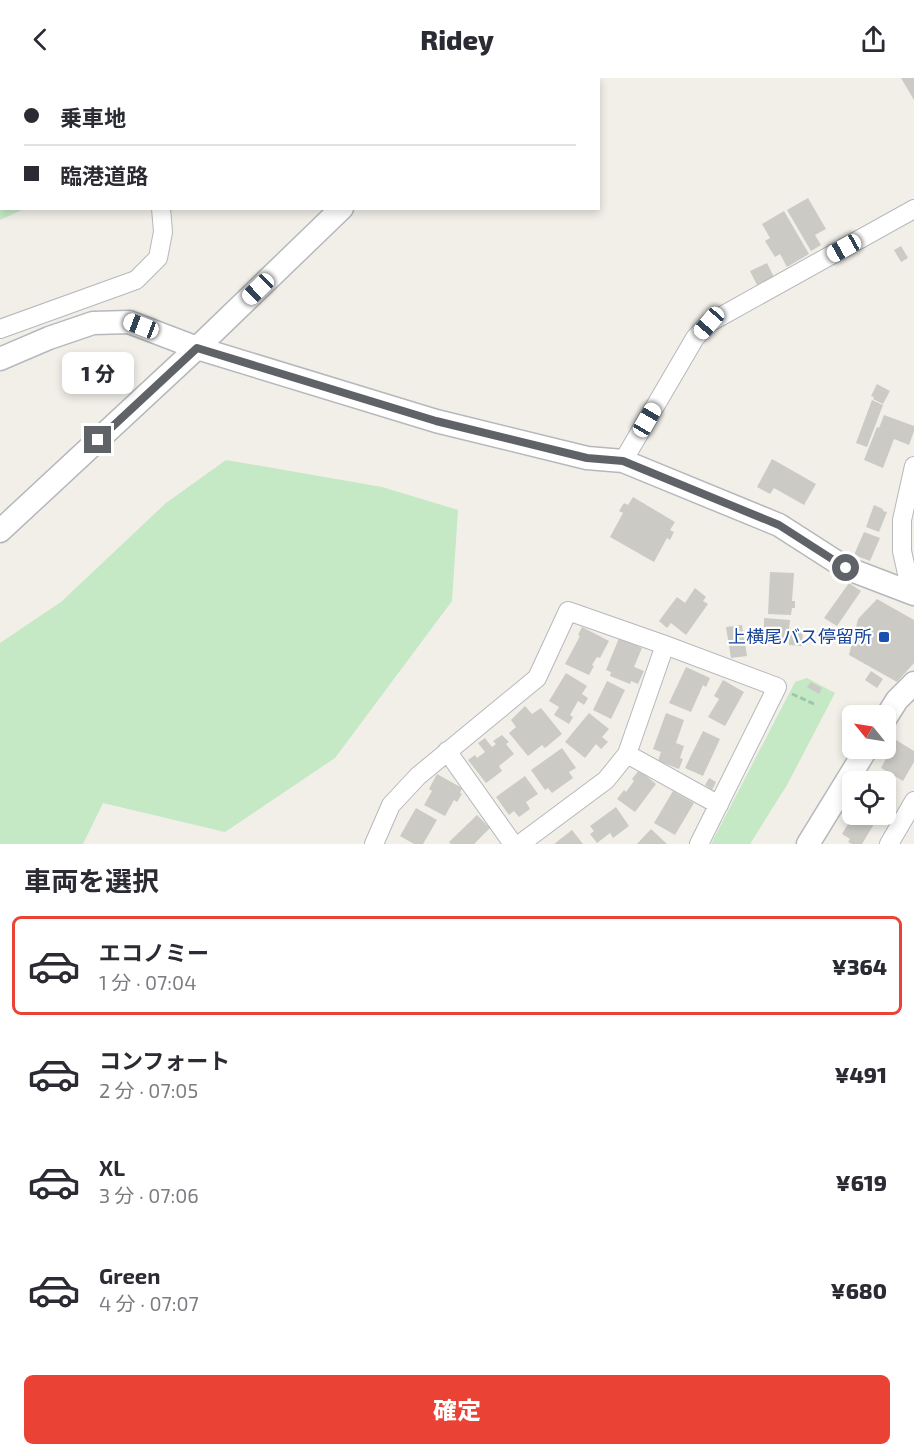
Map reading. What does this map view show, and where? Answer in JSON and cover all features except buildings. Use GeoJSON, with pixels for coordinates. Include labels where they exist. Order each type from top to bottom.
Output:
{"type":"FeatureCollection","features":[{"type":"Feature","properties":{"kind":"street"},"geometry":{"type":"LineString","coordinates":[[623,461],[695,338],[709,323],[914,209]]}},
{"type":"Feature","properties":{"kind":"street"},"geometry":{"type":"LineString","coordinates":[[0,329],[136,280],[158,258],[163,232],[161,210]]}},
{"type":"Feature","properties":{"kind":"street"},"geometry":{"type":"LineString","coordinates":[[0,531],[197,348],[340,210]]}},
{"type":"Feature","properties":{"kind":"street"},"geometry":{"type":"LineString","coordinates":[[0,359],[93,322],[129,322],[197,348],[436,421],[587,458],[623,461],[779,525],[846,568],[913,591]]}},
{"type":"Feature","properties":{"kind":"street"},"geometry":{"type":"LineString","coordinates":[[913,591],[902,551],[902,520],[914,466]]}},
{"type":"Feature","properties":{"kind":"street"},"geometry":{"type":"LineString","coordinates":[[374,844],[391,805],[418,776],[537,678],[568,612],[777,687],[699,844]]}},
{"type":"Feature","properties":{"kind":"street"},"geometry":{"type":"LineString","coordinates":[[520,844],[606,780],[627,754],[665,645]]}},
{"type":"Feature","properties":{"kind":"street"},"geometry":{"type":"LineString","coordinates":[[894,705],[914,683]]}},
{"type":"Feature","properties":{"kind":"street"},"geometry":{"type":"LineString","coordinates":[[447,751],[513,844]]}},
{"type":"Feature","properties":{"kind":"street"},"geometry":{"type":"LineString","coordinates":[[627,754],[719,805]]}},
{"type":"Feature","properties":{"kind":"street"},"geometry":{"type":"LineString","coordinates":[[808,844],[860,759]]}},
{"type":"Feature","properties":{"kind":"street"},"geometry":{"type":"LineString","coordinates":[[889,844],[914,801]]}},
{"type":"Feature","properties":{"kind":"path"},"geometry":{"type":"LineString","coordinates":[[777,687],[814,705]]}},
{"type":"Feature","properties":{"kind":"green space"},"geometry":{"type":"Polygon","coordinates":[[[0,210],[22,210],[0,220],[0,210]]]}},
{"type":"Feature","properties":{"kind":"green space"},"geometry":{"type":"Polygon","coordinates":[[[226,460],[382,487],[458,510],[452,601],[335,758],[225,832],[103,803],[83,844],[0,844],[0,643],[61,602],[166,503],[226,460]]]}},
{"type":"Feature","properties":{"kind":"green space"},"geometry":{"type":"Polygon","coordinates":[[[807,678],[835,693],[787,785],[750,844],[711,844],[795,682],[807,678]]]}},
{"type":"Feature","properties":{"kind":"place","name":"上横尾バス停留所"},"geometry":{"type":"Point","coordinates":[884,637]}},
{"type":"Feature","properties":{"kind":"route"},"geometry":{"type":"LineString","coordinates":[[98,440],[197,348],[436,421],[587,458],[623,461],[779,525],[846,568]]}}]}
